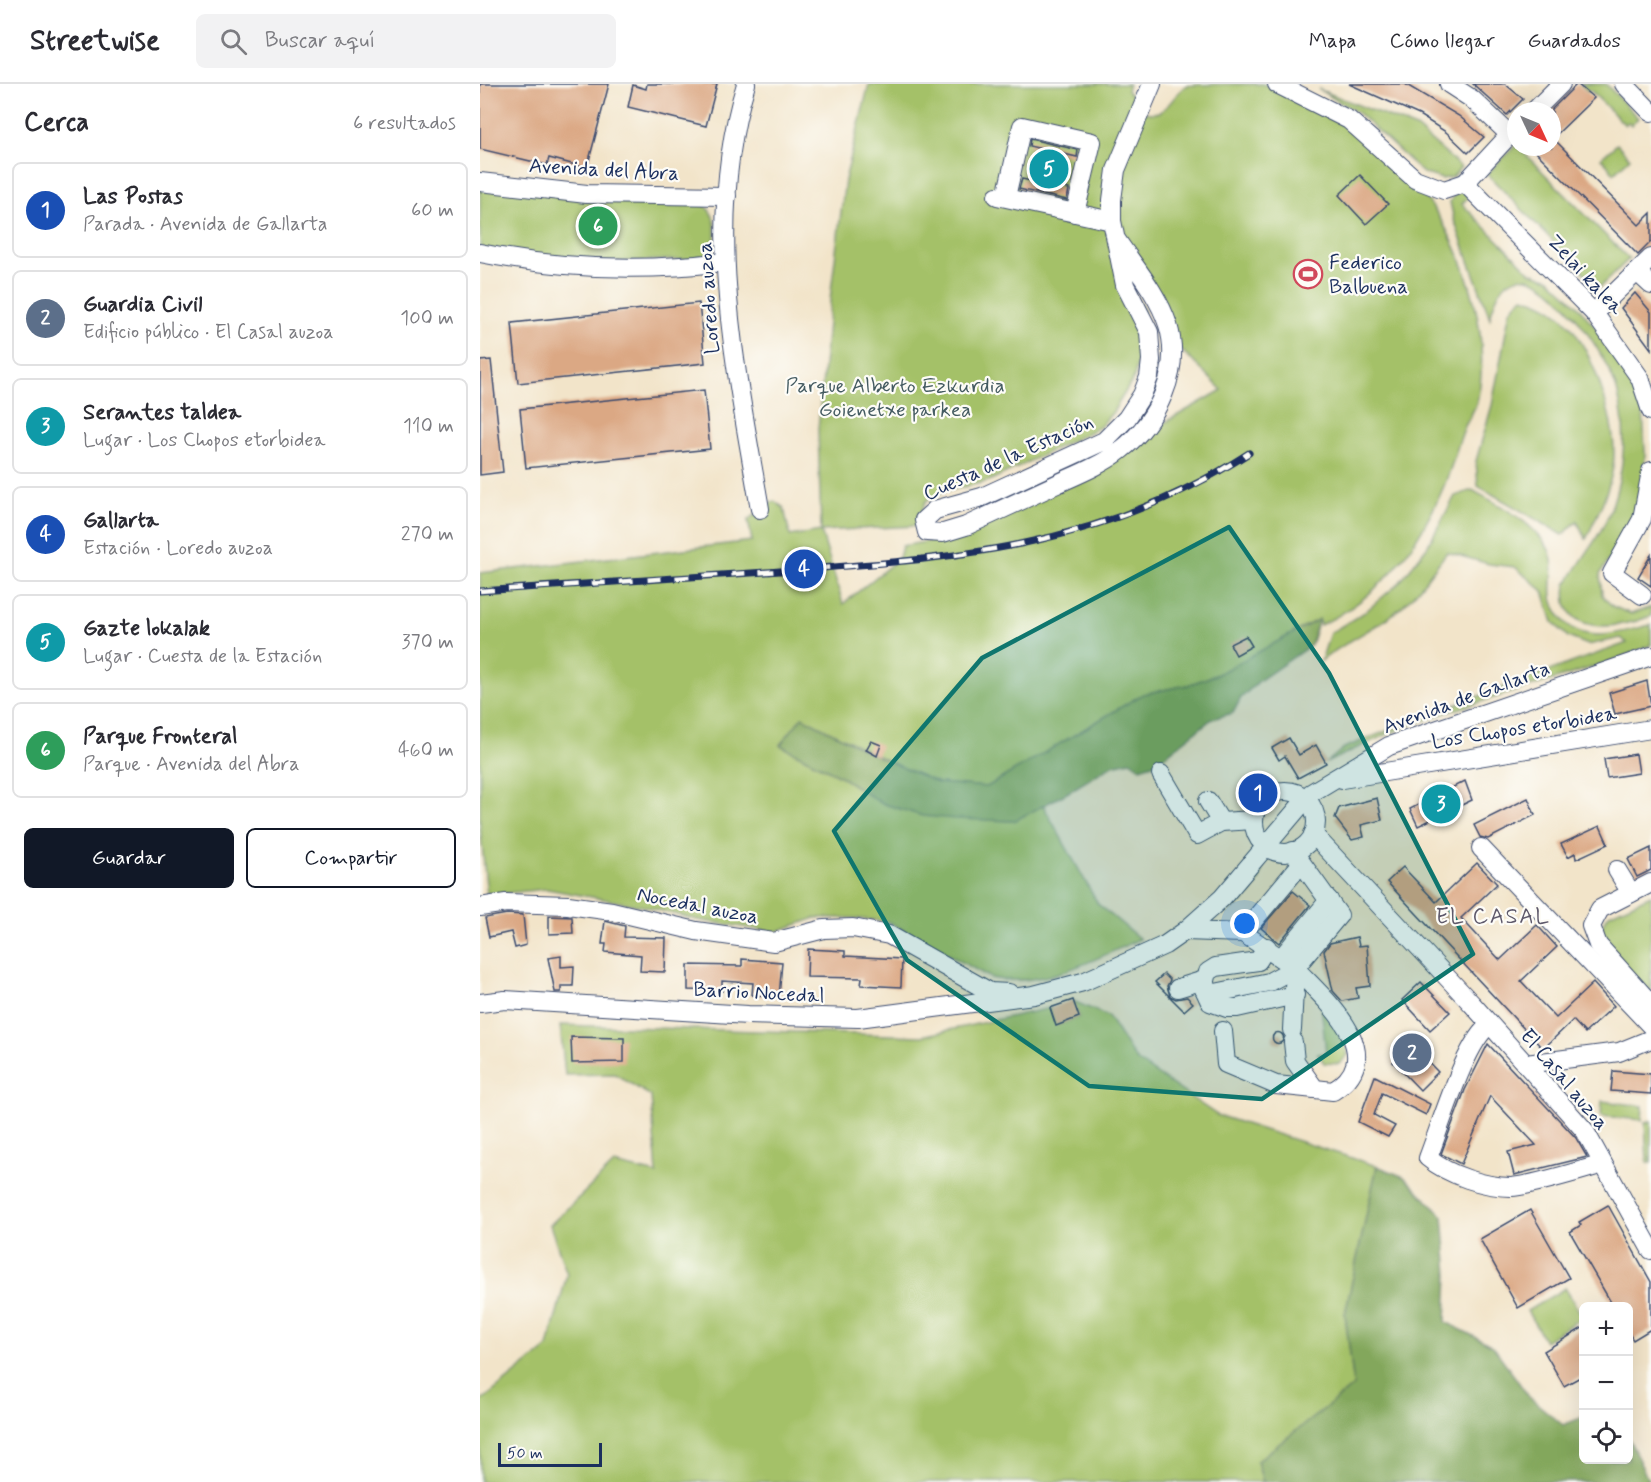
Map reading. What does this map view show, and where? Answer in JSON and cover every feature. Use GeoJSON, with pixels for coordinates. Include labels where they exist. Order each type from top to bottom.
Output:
{"type":"FeatureCollection","features":[{"type":"Feature","properties":{"kind":"street","name":"Loredo auzoa"},"geometry":{"type":"LineString","coordinates":[[746,84],[736,129],[727,196],[724,262],[730,338],[760,509]]}},
{"type":"Feature","properties":{"kind":"street","name":"Cuesta de la Estación"},"geometry":{"type":"LineString","coordinates":[[1114,230],[1161,308],[1172,342],[1171,374],[1167,388],[1143,426],[1120,450],[1097,465],[966,526],[943,533],[927,532],[924,520],[935,510],[982,497],[1104,441],[1126,418],[1142,395],[1149,377],[1151,360],[1149,332],[1125,285],[1114,230],[1113,186],[1116,170],[1152,84]]}},
{"type":"Feature","properties":{"kind":"street"},"geometry":{"type":"LineString","coordinates":[[1276,84],[1349,120],[1414,179],[1444,190],[1465,183],[1507,138]]}},
{"type":"Feature","properties":{"kind":"street"},"geometry":{"type":"LineString","coordinates":[[1449,84],[1507,126]]}},
{"type":"Feature","properties":{"kind":"street"},"geometry":{"type":"LineString","coordinates":[[1535,84],[1548,97]]}},
{"type":"Feature","properties":{"kind":"street"},"geometry":{"type":"LineString","coordinates":[[1543,102],[1561,84]]}},
{"type":"Feature","properties":{"kind":"street"},"geometry":{"type":"LineString","coordinates":[[1624,84],[1651,112]]}},
{"type":"Feature","properties":{"kind":"street"},"geometry":{"type":"LineString","coordinates":[[1075,213],[1092,141],[1022,126],[1001,196],[1075,213],[1114,230]]}},
{"type":"Feature","properties":{"kind":"street","name":"Avenida del Abra"},"geometry":{"type":"LineString","coordinates":[[480,182],[587,194],[727,196]]}},
{"type":"Feature","properties":{"kind":"street","name":"Zelai kalea"},"geometry":{"type":"LineString","coordinates":[[1465,183],[1594,312],[1640,378],[1651,411]]}},
{"type":"Feature","properties":{"kind":"street"},"geometry":{"type":"LineString","coordinates":[[480,253],[515,260],[596,267],[668,268],[724,262]]}},
{"type":"Feature","properties":{"kind":"street"},"geometry":{"type":"LineString","coordinates":[[1594,312],[1651,258]]}},
{"type":"Feature","properties":{"kind":"street"},"geometry":{"type":"LineString","coordinates":[[1637,272],[1651,285]]}},
{"type":"Feature","properties":{"kind":"street"},"geometry":{"type":"LineString","coordinates":[[1642,595],[1612,573],[1642,519],[1651,471]]}},
{"type":"Feature","properties":{"kind":"street","name":"Avenida de Gallarta"},"geometry":{"type":"LineString","coordinates":[[1034,995],[1083,982],[1165,945],[1185,931],[1222,898],[1306,799],[1332,780],[1389,746],[1651,656]]}},
{"type":"Feature","properties":{"kind":"street","name":"Los Chopos etorbidea"},"geometry":{"type":"LineString","coordinates":[[1332,780],[1651,729]]}},
{"type":"Feature","properties":{"kind":"street"},"geometry":{"type":"LineString","coordinates":[[1389,746],[1404,770]]}},
{"type":"Feature","properties":{"kind":"street"},"geometry":{"type":"LineString","coordinates":[[1161,774],[1197,835],[1221,822],[1254,820]]}},
{"type":"Feature","properties":{"kind":"street"},"geometry":{"type":"LineString","coordinates":[[1244,933],[1297,858],[1313,834],[1316,815],[1306,799],[1298,793],[1278,792],[1262,802],[1254,820],[1258,837],[1266,846],[1297,858],[1339,915],[1281,957],[1216,967],[1208,972],[1204,984],[1210,1002],[1227,1008],[1295,995]]}},
{"type":"Feature","properties":{"kind":"street"},"geometry":{"type":"LineString","coordinates":[[1208,801],[1221,822]]}},
{"type":"Feature","properties":{"kind":"street","name":"El Casal auzoa"},"geometry":{"type":"LineString","coordinates":[[1313,834],[1585,1131],[1651,1250]]}},
{"type":"Feature","properties":{"kind":"street"},"geometry":{"type":"LineString","coordinates":[[1481,848],[1651,1026]]}},
{"type":"Feature","properties":{"kind":"street"},"geometry":{"type":"LineString","coordinates":[[1617,870],[1631,893]]}},
{"type":"Feature","properties":{"kind":"street"},"geometry":{"type":"LineString","coordinates":[[1651,883],[1600,909],[1591,926],[1598,945],[1651,1004]]}},
{"type":"Feature","properties":{"kind":"street","name":"Nocedal auzoa"},"geometry":{"type":"LineString","coordinates":[[480,907],[506,903],[568,905],[612,911],[696,932],[774,942],[824,929],[853,928],[889,935],[990,992],[1034,995]]}},
{"type":"Feature","properties":{"kind":"street"},"geometry":{"type":"LineString","coordinates":[[1185,931],[1244,933],[1281,957],[1338,1014],[1350,1031],[1356,1048],[1354,1065],[1341,1086],[1333,1091],[1323,1092],[1276,1085],[1226,1064],[1223,1031]]}},
{"type":"Feature","properties":{"kind":"street"},"geometry":{"type":"LineString","coordinates":[[1178,988],[1204,984],[1215,993],[1269,982],[1281,957]]}},
{"type":"Feature","properties":{"kind":"street"},"geometry":{"type":"LineString","coordinates":[[1281,957],[1295,995],[1293,1036],[1295,1061],[1315,1089]]}},
{"type":"Feature","properties":{"kind":"street","name":"Barrio Nocedal"},"geometry":{"type":"LineString","coordinates":[[480,1003],[505,1000],[748,1015],[858,1018],[1034,995]]}},
{"type":"Feature","properties":{"kind":"street","name":"El Casal auzoa"},"geometry":{"type":"LineString","coordinates":[[1490,1025],[1480,1031],[1464,1064],[1428,1158],[1440,1168],[1448,1171],[1491,1185],[1513,1187],[1603,1164]]}},
{"type":"Feature","properties":{"kind":"street"},"geometry":{"type":"LineString","coordinates":[[1526,1064],[1618,1052],[1651,1039]]}},
{"type":"Feature","properties":{"kind":"highlighted area"},"geometry":{"type":"Polygon","coordinates":[[[1229,527],[1329,673],[1473,954],[1262,1099],[1089,1086],[907,960],[834,831],[982,658],[1229,527]]]}},
{"type":"Feature","properties":{"kind":"green space","name":"Parque Alberto Ezkurdia Goienetxe parkea"},"geometry":{"type":"Polygon","coordinates":[[[869,84],[1129,84],[1127,91],[1133,96],[1137,110],[1154,113],[1165,108],[1185,86],[1262,84],[1290,94],[1332,117],[1366,141],[1406,176],[1428,201],[1449,235],[1468,280],[1474,303],[1481,351],[1478,397],[1444,486],[1423,529],[1395,568],[1379,585],[1342,614],[1320,625],[1319,619],[1218,674],[1188,685],[1143,694],[987,787],[938,783],[894,764],[803,718],[780,745],[840,776],[881,803],[923,816],[1014,821],[1043,805],[1098,904],[1140,939],[1087,963],[1049,976],[1010,980],[991,978],[889,922],[852,918],[816,918],[775,932],[697,920],[647,907],[547,889],[487,895],[480,825],[480,573],[752,541],[748,520],[774,501],[784,508],[790,536],[821,531],[818,429],[831,291],[845,180],[869,84]],[[1141,286],[1132,292],[1144,311],[1136,336],[1138,360],[1134,378],[1113,412],[1100,427],[989,481],[943,492],[926,501],[916,526],[821,531],[843,604],[899,558],[902,546],[935,540],[1089,477],[1157,427],[1222,390],[1167,336],[1141,286]]]}},
{"type":"Feature","properties":{"kind":"green space"},"geometry":{"type":"Polygon","coordinates":[[[1580,84],[1606,84],[1638,118],[1631,125],[1628,122],[1625,125],[1590,90],[1588,91],[1580,84]]]}},
{"type":"Feature","properties":{"kind":"green space"},"geometry":{"type":"Polygon","coordinates":[[[1318,89],[1416,128],[1461,167],[1453,177],[1442,179],[1423,173],[1358,113],[1318,89]]]}},
{"type":"Feature","properties":{"kind":"green space"},"geometry":{"type":"Polygon","coordinates":[[[1617,144],[1630,158],[1614,173],[1601,158],[1617,144]]]}},
{"type":"Feature","properties":{"kind":"green space"},"geometry":{"type":"Polygon","coordinates":[[[1507,154],[1507,156],[1527,156],[1629,259],[1599,288],[1487,174],[1507,154]]]}},
{"type":"Feature","properties":{"kind":"green space"},"geometry":{"type":"Polygon","coordinates":[[[480,186],[698,200],[709,209],[714,220],[715,246],[703,259],[606,262],[480,249],[480,186]]]}},
{"type":"Feature","properties":{"kind":"green space"},"geometry":{"type":"Polygon","coordinates":[[[1464,190],[1470,195],[1462,204],[1530,272],[1550,279],[1577,305],[1611,346],[1643,406],[1645,454],[1643,489],[1635,519],[1600,574],[1602,595],[1612,606],[1631,614],[1651,607],[1651,616],[1638,621],[1608,626],[1581,622],[1571,614],[1566,602],[1566,585],[1604,524],[1615,497],[1621,470],[1623,426],[1618,394],[1597,348],[1579,322],[1559,299],[1539,283],[1519,278],[1502,288],[1490,318],[1454,220],[1450,202],[1455,193],[1464,190]]]}},
{"type":"Feature","properties":{"kind":"green space"},"geometry":{"type":"Polygon","coordinates":[[[1523,297],[1556,312],[1576,334],[1594,370],[1608,411],[1614,450],[1613,467],[1606,495],[1586,539],[1577,521],[1563,535],[1478,486],[1476,461],[1492,405],[1510,310],[1523,297]]]}},
{"type":"Feature","properties":{"kind":"green space"},"geometry":{"type":"Polygon","coordinates":[[[1472,490],[1524,521],[1541,538],[1551,554],[1552,590],[1556,610],[1573,629],[1594,635],[1606,635],[1651,625],[1651,645],[1596,666],[1415,724],[1376,739],[1326,763],[1344,748],[1429,714],[1627,643],[1621,638],[1588,645],[1568,637],[1553,622],[1543,591],[1515,567],[1489,564],[1447,552],[1420,587],[1397,611],[1321,661],[1330,633],[1365,612],[1400,582],[1427,547],[1455,496],[1472,490]]]}},
{"type":"Feature","properties":{"kind":"green space"},"geometry":{"type":"Polygon","coordinates":[[[1319,619],[1311,645],[1259,681],[1241,698],[1233,713],[1212,719],[1156,763],[1140,768],[1130,761],[1112,765],[1067,793],[1014,821],[923,816],[881,803],[840,776],[780,745],[802,717],[877,756],[938,783],[987,787],[1143,694],[1188,685],[1218,674],[1319,619]]]}},
{"type":"Feature","properties":{"kind":"green space"},"geometry":{"type":"Polygon","coordinates":[[[1262,866],[1255,888],[1244,900],[1223,913],[1262,866]]]}},
{"type":"Feature","properties":{"kind":"green space"},"geometry":{"type":"Polygon","coordinates":[[[1651,895],[1651,997],[1605,948],[1600,928],[1609,914],[1651,895]]]}},
{"type":"Feature","properties":{"kind":"green space"},"geometry":{"type":"Polygon","coordinates":[[[1073,1001],[1108,1016],[1136,1060],[1217,1115],[1377,1166],[1345,1314],[1354,1386],[1257,1461],[1263,1482],[480,1482],[480,1402],[548,1347],[567,1274],[550,1225],[614,1164],[657,1174],[651,1096],[615,1074],[565,1075],[560,1025],[922,1036],[1050,1008],[1057,1025],[1079,1017],[1073,1001]]]}},
{"type":"Feature","properties":{"kind":"green space"},"geometry":{"type":"Polygon","coordinates":[[[1321,1004],[1331,1024],[1343,1031],[1348,1055],[1339,1064],[1324,1063],[1318,1054],[1326,1053],[1321,1004]]]}},
{"type":"Feature","properties":{"kind":"green space"},"geometry":{"type":"Polygon","coordinates":[[[1602,1101],[1643,1106],[1642,1120],[1601,1116],[1602,1101]]]}},
{"type":"Feature","properties":{"kind":"green space"},"geometry":{"type":"Polygon","coordinates":[[[1651,1121],[1651,1162],[1647,1162],[1645,1122],[1651,1121]]]}},
{"type":"Feature","properties":{"kind":"green space"},"geometry":{"type":"Polygon","coordinates":[[[1377,1166],[1404,1177],[1443,1216],[1448,1274],[1446,1322],[1493,1346],[1529,1397],[1563,1425],[1579,1419],[1579,1464],[1633,1464],[1633,1448],[1649,1482],[1263,1482],[1257,1461],[1354,1386],[1345,1314],[1377,1166]]]}},
{"type":"Feature","properties":{"kind":"green space"},"geometry":{"type":"Polygon","coordinates":[[[1565,1288],[1579,1311],[1579,1320],[1545,1341],[1527,1311],[1565,1288]]]}},
{"type":"Feature","properties":{"kind":"building"},"geometry":{"type":"Polygon","coordinates":[[[480,84],[609,84],[587,168],[549,158],[547,165],[480,149],[480,84]]]}},
{"type":"Feature","properties":{"kind":"building"},"geometry":{"type":"Polygon","coordinates":[[[647,84],[717,84],[706,126],[628,107],[633,85],[646,89],[647,84]]]}},
{"type":"Feature","properties":{"kind":"building"},"geometry":{"type":"Polygon","coordinates":[[[1349,84],[1405,84],[1459,116],[1484,137],[1468,153],[1446,132],[1419,115],[1349,84]]]}},
{"type":"Feature","properties":{"kind":"building"},"geometry":{"type":"Polygon","coordinates":[[[1473,84],[1505,84],[1523,99],[1520,102],[1507,102],[1507,115],[1473,84]]]}},
{"type":"Feature","properties":{"kind":"building"},"geometry":{"type":"Polygon","coordinates":[[[1577,84],[1594,98],[1561,130],[1561,102],[1559,102],[1577,84]]]}},
{"type":"Feature","properties":{"kind":"building"},"geometry":{"type":"Polygon","coordinates":[[[1030,139],[1078,150],[1077,157],[1029,146],[1030,139]]]}},
{"type":"Feature","properties":{"kind":"building"},"geometry":{"type":"Polygon","coordinates":[[[1561,146],[1639,225],[1651,213],[1651,242],[1638,255],[1540,156],[1561,156],[1561,146]]]}},
{"type":"Feature","properties":{"kind":"building"},"geometry":{"type":"Polygon","coordinates":[[[1360,175],[1388,204],[1366,224],[1339,195],[1360,175]]]}},
{"type":"Feature","properties":{"kind":"building"},"geometry":{"type":"Polygon","coordinates":[[[1022,179],[1069,189],[1067,200],[1019,189],[1022,179]]]}},
{"type":"Feature","properties":{"kind":"building"},"geometry":{"type":"Polygon","coordinates":[[[1635,293],[1651,312],[1651,349],[1621,308],[1635,293]]]}},
{"type":"Feature","properties":{"kind":"building"},"geometry":{"type":"Polygon","coordinates":[[[699,303],[705,363],[518,383],[512,323],[699,303]]]}},
{"type":"Feature","properties":{"kind":"building"},"geometry":{"type":"Polygon","coordinates":[[[491,360],[503,472],[480,475],[480,361],[491,360]]]}},
{"type":"Feature","properties":{"kind":"building"},"geometry":{"type":"Polygon","coordinates":[[[704,390],[710,449],[526,468],[520,409],[704,390]]]}},
{"type":"Feature","properties":{"kind":"building"},"geometry":{"type":"Polygon","coordinates":[[[1651,555],[1651,586],[1638,577],[1651,555]]]}},
{"type":"Feature","properties":{"kind":"building"},"geometry":{"type":"Polygon","coordinates":[[[1246,636],[1252,646],[1236,655],[1230,644],[1246,636]]]}},
{"type":"Feature","properties":{"kind":"building"},"geometry":{"type":"Polygon","coordinates":[[[1647,681],[1651,706],[1615,714],[1609,693],[1647,681]]]}},
{"type":"Feature","properties":{"kind":"building"},"geometry":{"type":"Polygon","coordinates":[[[1289,738],[1299,755],[1316,745],[1326,763],[1298,778],[1285,756],[1279,760],[1272,748],[1289,738]]]}},
{"type":"Feature","properties":{"kind":"building"},"geometry":{"type":"Polygon","coordinates":[[[871,741],[881,745],[877,756],[866,750],[871,741]]]}},
{"type":"Feature","properties":{"kind":"building"},"geometry":{"type":"Polygon","coordinates":[[[1636,754],[1639,773],[1607,778],[1604,759],[1636,754]]]}},
{"type":"Feature","properties":{"kind":"building"},"geometry":{"type":"Polygon","coordinates":[[[1465,781],[1472,800],[1418,826],[1410,809],[1465,781]]]}},
{"type":"Feature","properties":{"kind":"building"},"geometry":{"type":"Polygon","coordinates":[[[1377,798],[1382,820],[1361,825],[1364,837],[1352,840],[1335,818],[1339,808],[1377,798]]]}},
{"type":"Feature","properties":{"kind":"building"},"geometry":{"type":"Polygon","coordinates":[[[1528,798],[1535,815],[1488,839],[1480,837],[1474,825],[1528,798]]]}},
{"type":"Feature","properties":{"kind":"building"},"geometry":{"type":"Polygon","coordinates":[[[1600,826],[1608,844],[1576,859],[1575,853],[1568,857],[1561,844],[1600,826]]]}},
{"type":"Feature","properties":{"kind":"building"},"geometry":{"type":"Polygon","coordinates":[[[1651,848],[1651,870],[1637,877],[1628,859],[1651,848]]]}},
{"type":"Feature","properties":{"kind":"building"},"geometry":{"type":"Polygon","coordinates":[[[1477,863],[1497,884],[1461,918],[1500,960],[1537,925],[1557,947],[1521,981],[1556,1018],[1593,983],[1614,1006],[1585,1033],[1573,1020],[1543,1049],[1387,882],[1403,867],[1436,902],[1477,863]]]}},
{"type":"Feature","properties":{"kind":"building"},"geometry":{"type":"Polygon","coordinates":[[[1293,891],[1310,905],[1279,943],[1261,928],[1293,891]]]}},
{"type":"Feature","properties":{"kind":"building"},"geometry":{"type":"Polygon","coordinates":[[[507,914],[523,915],[526,945],[515,948],[511,932],[489,937],[485,918],[507,914]]]}},
{"type":"Feature","properties":{"kind":"building"},"geometry":{"type":"Polygon","coordinates":[[[549,916],[572,917],[573,933],[549,934],[549,916]]]}},
{"type":"Feature","properties":{"kind":"building"},"geometry":{"type":"Polygon","coordinates":[[[605,921],[625,926],[624,937],[666,938],[665,972],[640,971],[641,955],[605,952],[606,944],[602,944],[605,921]]]}},
{"type":"Feature","properties":{"kind":"building"},"geometry":{"type":"Polygon","coordinates":[[[1357,937],[1359,946],[1367,945],[1370,986],[1356,988],[1358,998],[1342,1001],[1333,991],[1324,951],[1330,943],[1357,937]]]}},
{"type":"Feature","properties":{"kind":"building"},"geometry":{"type":"Polygon","coordinates":[[[808,949],[845,951],[845,956],[902,959],[901,987],[861,985],[862,978],[807,977],[808,949]]]}},
{"type":"Feature","properties":{"kind":"building"},"geometry":{"type":"Polygon","coordinates":[[[561,956],[561,967],[574,966],[573,986],[561,986],[561,992],[555,992],[548,958],[561,956]]]}},
{"type":"Feature","properties":{"kind":"building"},"geometry":{"type":"Polygon","coordinates":[[[742,959],[782,962],[779,997],[752,995],[753,983],[722,981],[722,991],[688,990],[688,965],[742,966],[742,959]]]}},
{"type":"Feature","properties":{"kind":"building"},"geometry":{"type":"Polygon","coordinates":[[[1164,974],[1170,980],[1167,986],[1170,996],[1176,999],[1187,997],[1193,1003],[1184,1011],[1155,982],[1164,974]]]}},
{"type":"Feature","properties":{"kind":"building"},"geometry":{"type":"Polygon","coordinates":[[[1421,982],[1450,1012],[1430,1030],[1402,1000],[1421,982]]]}},
{"type":"Feature","properties":{"kind":"building"},"geometry":{"type":"Polygon","coordinates":[[[1073,1000],[1079,1017],[1056,1026],[1050,1008],[1073,1000]]]}},
{"type":"Feature","properties":{"kind":"building"},"geometry":{"type":"Polygon","coordinates":[[[1278,1033],[1282,1034],[1282,1042],[1278,1043],[1274,1042],[1273,1038],[1274,1034],[1278,1033]]]}},
{"type":"Feature","properties":{"kind":"building"},"geometry":{"type":"Polygon","coordinates":[[[571,1037],[624,1038],[624,1062],[572,1063],[571,1037]]]}},
{"type":"Feature","properties":{"kind":"building"},"geometry":{"type":"Polygon","coordinates":[[[1411,1044],[1438,1072],[1420,1090],[1393,1062],[1411,1044]]]}},
{"type":"Feature","properties":{"kind":"building"},"geometry":{"type":"Polygon","coordinates":[[[1488,1044],[1576,1138],[1587,1157],[1514,1175],[1508,1152],[1536,1145],[1490,1096],[1461,1164],[1441,1154],[1465,1090],[1488,1044]]]}},
{"type":"Feature","properties":{"kind":"building"},"geometry":{"type":"Polygon","coordinates":[[[1613,1071],[1651,1074],[1651,1094],[1611,1091],[1613,1071]]]}},
{"type":"Feature","properties":{"kind":"building"},"geometry":{"type":"Polygon","coordinates":[[[1375,1076],[1430,1104],[1426,1115],[1382,1093],[1374,1115],[1395,1126],[1388,1137],[1358,1122],[1375,1076]]]}},
{"type":"Feature","properties":{"kind":"building"},"geometry":{"type":"Polygon","coordinates":[[[1608,1205],[1651,1282],[1651,1329],[1633,1340],[1633,1302],[1611,1302],[1570,1232],[1581,1225],[1579,1222],[1608,1205]]]}},
{"type":"Feature","properties":{"kind":"building"},"geometry":{"type":"Polygon","coordinates":[[[1530,1210],[1569,1278],[1518,1308],[1480,1239],[1530,1210]]]}},
{"type":"Feature","properties":{"kind":"building"},"geometry":{"type":"Polygon","coordinates":[[[1579,1330],[1579,1378],[1564,1386],[1544,1351],[1579,1330]]]}},
{"type":"Feature","properties":{"kind":"railway"},"geometry":{"type":"LineString","coordinates":[[480,591],[894,562],[1016,545],[1076,531],[1134,511],[1192,486],[1249,453]]}},
{"type":"Feature","properties":{"kind":"place","name":"Gazte lokalak"},"geometry":{"type":"Point","coordinates":[1049,169]}},
{"type":"Feature","properties":{"kind":"place","name":"Parque Fronteral"},"geometry":{"type":"Point","coordinates":[598,226]}},
{"type":"Feature","properties":{"kind":"place","name":"Federico Balbuena"},"geometry":{"type":"Point","coordinates":[1308,274]}},
{"type":"Feature","properties":{"kind":"place","name":"Gallarta"},"geometry":{"type":"Point","coordinates":[804,569]}},
{"type":"Feature","properties":{"kind":"place","name":"Las Postas"},"geometry":{"type":"Point","coordinates":[1258,793]}},
{"type":"Feature","properties":{"kind":"place","name":"Serantes taldea"},"geometry":{"type":"Point","coordinates":[1441,804]}},
{"type":"Feature","properties":{"kind":"place","name":"Guardia Civil"},"geometry":{"type":"Point","coordinates":[1412,1053]}},
{"type":"Feature","properties":{"kind":"district","name":"EL CASAL"},"geometry":{"type":"Point","coordinates":[1493,915]}}]}
